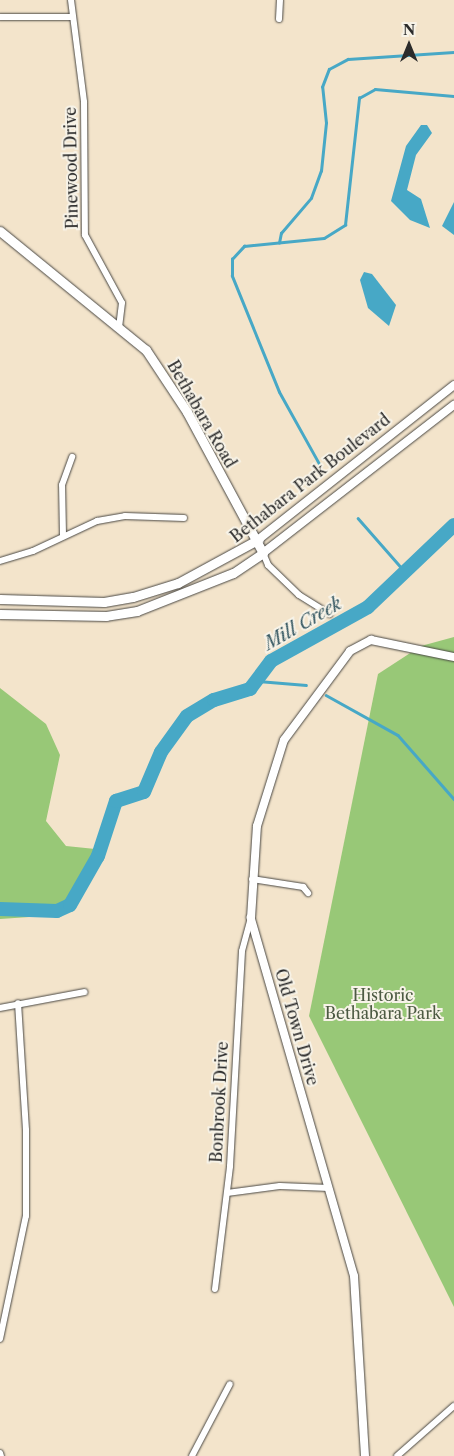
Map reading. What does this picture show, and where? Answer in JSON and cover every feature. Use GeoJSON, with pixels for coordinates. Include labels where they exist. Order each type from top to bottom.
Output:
{"type":"FeatureCollection","features":[{"type":"Feature","properties":{"kind":"main road","name":"Bethabara Road"},"geometry":{"type":"LineString","coordinates":[[0,231],[120,326],[163,374],[259,539],[263,553]]}},
{"type":"Feature","properties":{"kind":"main road","name":"Bethabara Park Boulevard"},"geometry":{"type":"LineString","coordinates":[[0,599],[104,602],[134,597],[186,579],[259,539]]}},
{"type":"Feature","properties":{"kind":"main road","name":"Bethabara Park Boulevard"},"geometry":{"type":"LineString","coordinates":[[0,614],[106,616],[137,611],[233,573],[263,553]]}},
{"type":"Feature","properties":{"kind":"street","name":"Pinewood Drive"},"geometry":{"type":"LineString","coordinates":[[71,0],[71,17],[84,102],[85,235],[122,303],[120,326]]}},
{"type":"Feature","properties":{"kind":"street"},"geometry":{"type":"LineString","coordinates":[[279,19],[280,0]]}},
{"type":"Feature","properties":{"kind":"street"},"geometry":{"type":"LineString","coordinates":[[0,17],[71,17]]}},
{"type":"Feature","properties":{"kind":"street","name":"Bethabara Park Boulevard"},"geometry":{"type":"LineString","coordinates":[[259,539],[454,385]]}},
{"type":"Feature","properties":{"kind":"street","name":"Bethabara Park Boulevard"},"geometry":{"type":"LineString","coordinates":[[263,553],[454,405]]}},
{"type":"Feature","properties":{"kind":"street"},"geometry":{"type":"LineString","coordinates":[[63,536],[62,485],[72,457]]}},
{"type":"Feature","properties":{"kind":"street"},"geometry":{"type":"LineString","coordinates":[[0,561],[21,556],[63,536],[125,516],[184,518]]}},
{"type":"Feature","properties":{"kind":"street","name":"Bethabara Road"},"geometry":{"type":"LineString","coordinates":[[263,553],[268,565],[299,595],[329,614]]}},
{"type":"Feature","properties":{"kind":"street","name":"Old Town Drive"},"geometry":{"type":"LineString","coordinates":[[365,1456],[360,1315],[354,1276],[251,918],[252,879],[257,826],[284,740],[350,651],[371,640],[454,657]]}},
{"type":"Feature","properties":{"kind":"street"},"geometry":{"type":"LineString","coordinates":[[252,879],[303,887],[308,893]]}},
{"type":"Feature","properties":{"kind":"street","name":"Bonbrook Drive"},"geometry":{"type":"LineString","coordinates":[[215,1289],[227,1193],[242,951],[251,918]]}},
{"type":"Feature","properties":{"kind":"street"},"geometry":{"type":"LineString","coordinates":[[0,1008],[18,1003],[85,992]]}},
{"type":"Feature","properties":{"kind":"street"},"geometry":{"type":"LineString","coordinates":[[0,1339],[26,1216],[26,1130],[18,1003]]}},
{"type":"Feature","properties":{"kind":"street"},"geometry":{"type":"LineString","coordinates":[[227,1193],[280,1186],[330,1188]]}},
{"type":"Feature","properties":{"kind":"street"},"geometry":{"type":"LineString","coordinates":[[192,1456],[230,1384]]}},
{"type":"Feature","properties":{"kind":"street"},"geometry":{"type":"LineString","coordinates":[[397,1456],[454,1406]]}},
{"type":"Feature","properties":{"kind":"green space","name":"Historic Bethabara Park"},"geometry":{"type":"Polygon","coordinates":[[[454,637],[454,1307],[309,1016],[378,674],[421,646],[454,637]]]}},
{"type":"Feature","properties":{"kind":"green space"},"geometry":{"type":"Polygon","coordinates":[[[0,688],[46,724],[60,755],[46,821],[66,846],[105,850],[84,890],[59,915],[0,919],[0,688]]]}},
{"type":"Feature","properties":{"kind":"water"},"geometry":{"type":"Polygon","coordinates":[[[421,125],[427,125],[432,133],[416,155],[407,190],[421,199],[430,228],[410,220],[391,201],[406,146],[421,125]]]}},
{"type":"Feature","properties":{"kind":"water"},"geometry":{"type":"Polygon","coordinates":[[[454,202],[454,235],[442,226],[454,202]]]}},
{"type":"Feature","properties":{"kind":"water"},"geometry":{"type":"Polygon","coordinates":[[[364,272],[372,274],[396,305],[389,326],[368,308],[360,280],[364,272]]]}},
{"type":"Feature","properties":{"kind":"waterway"},"geometry":{"type":"LineString","coordinates":[[279,243],[281,233],[311,198],[321,171],[326,123],[322,87],[329,69],[348,59],[454,52]]}},
{"type":"Feature","properties":{"kind":"waterway"},"geometry":{"type":"LineString","coordinates":[[319,464],[279,392],[232,276],[232,259],[244,246],[324,238],[345,225],[359,98],[375,89],[454,96]]}},
{"type":"Feature","properties":{"kind":"waterway"},"geometry":{"type":"LineString","coordinates":[[358,518],[407,574]]}},
{"type":"Feature","properties":{"kind":"waterway","name":"Mill Creek"},"geometry":{"type":"LineString","coordinates":[[0,909],[57,911],[70,905],[98,856],[116,801],[144,792],[161,752],[187,716],[214,700],[250,689],[271,661],[368,607],[454,525]]}},
{"type":"Feature","properties":{"kind":"waterway"},"geometry":{"type":"LineString","coordinates":[[258,681],[306,685]]}},
{"type":"Feature","properties":{"kind":"waterway"},"geometry":{"type":"LineString","coordinates":[[326,695],[398,735],[454,799]]}}]}
